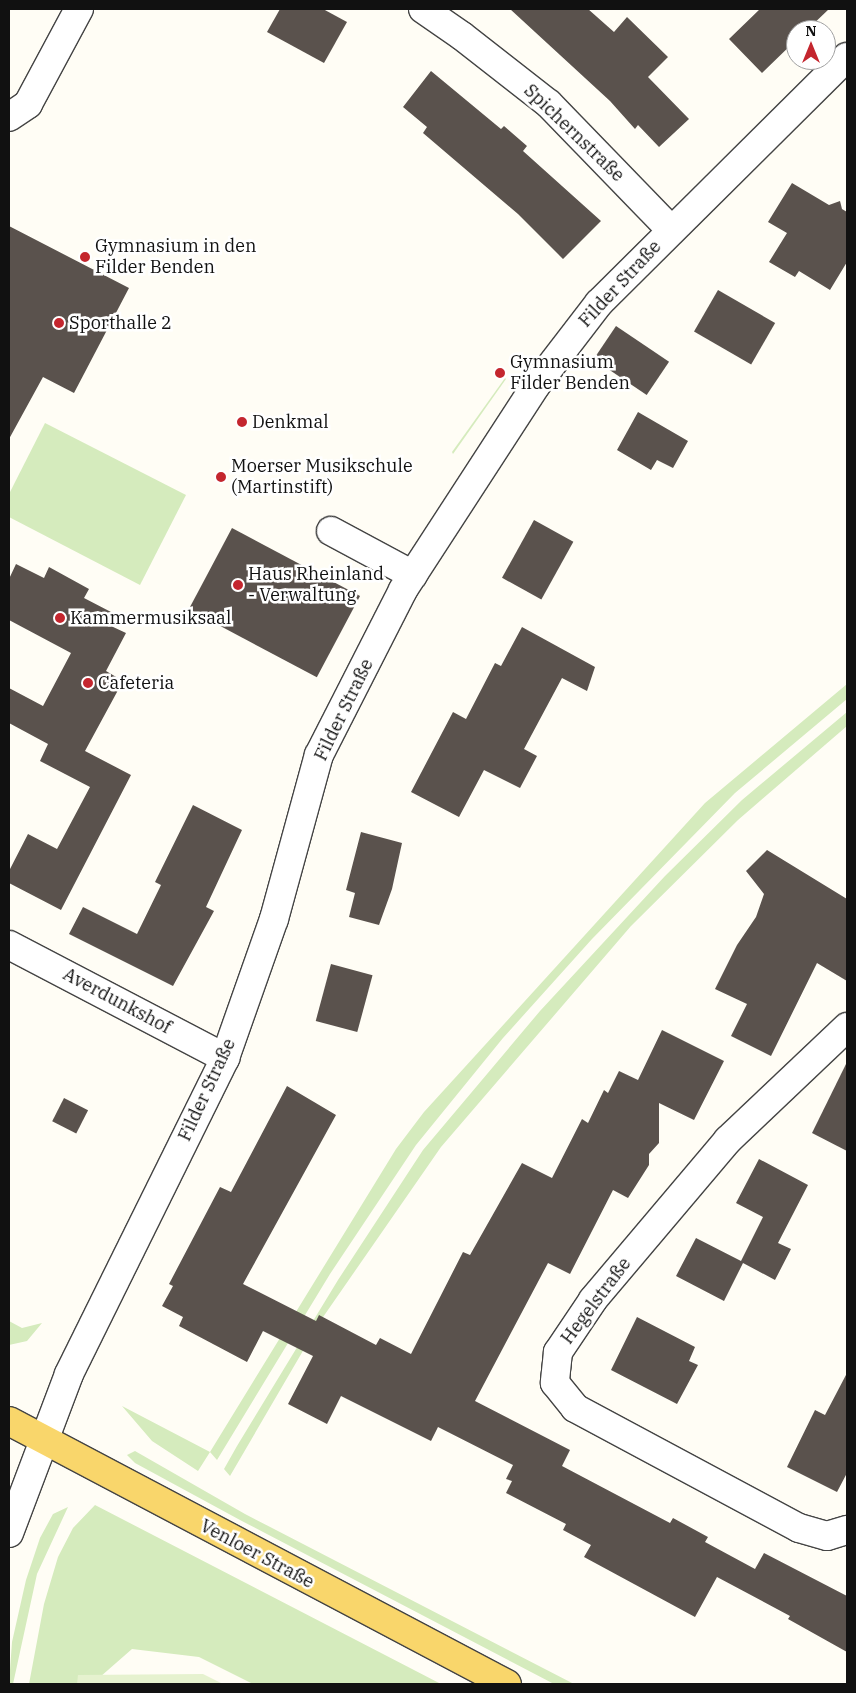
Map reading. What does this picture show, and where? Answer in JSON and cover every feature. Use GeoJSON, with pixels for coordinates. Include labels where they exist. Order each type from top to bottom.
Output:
{"type":"FeatureCollection","features":[{"type":"Feature","properties":{"kind":"main road","name":"Venloer Straße"},"geometry":{"type":"LineString","coordinates":[[9,1421],[507,1684]]}},
{"type":"Feature","properties":{"kind":"street"},"geometry":{"type":"LineString","coordinates":[[9,117],[28,104],[80,9]]}},
{"type":"Feature","properties":{"kind":"street","name":"Spichernstraße"},"geometry":{"type":"LineString","coordinates":[[423,9],[462,36],[549,104],[671,230]]}},
{"type":"Feature","properties":{"kind":"street","name":"Filder Straße"},"geometry":{"type":"LineString","coordinates":[[9,1533],[43,1439],[70,1374],[225,1058],[274,919],[319,755],[413,575],[536,385],[599,303],[847,58]]}},
{"type":"Feature","properties":{"kind":"street"},"geometry":{"type":"LineString","coordinates":[[331,532],[413,575]]}},
{"type":"Feature","properties":{"kind":"street","name":"Averdunkshof"},"geometry":{"type":"LineString","coordinates":[[9,945],[225,1058]]}},
{"type":"Feature","properties":{"kind":"street","name":"Hegelstraße"},"geometry":{"type":"LineString","coordinates":[[847,1028],[728,1140],[593,1300],[558,1352],[555,1383],[575,1408],[799,1528],[827,1536],[847,1530]]}},
{"type":"Feature","properties":{"kind":"green space"},"geometry":{"type":"Polygon","coordinates":[[[506,379],[453,454],[452,452],[506,379]]]}},
{"type":"Feature","properties":{"kind":"green space"},"geometry":{"type":"Polygon","coordinates":[[[45,423],[186,495],[140,585],[9,517],[9,494],[45,423]]]}},
{"type":"Feature","properties":{"kind":"green space"},"geometry":{"type":"Polygon","coordinates":[[[847,684],[847,699],[735,793],[592,939],[503,1038],[416,1145],[330,1274],[217,1460],[210,1452],[396,1149],[424,1112],[705,803],[847,684]]]}},
{"type":"Feature","properties":{"kind":"green space"},"geometry":{"type":"Polygon","coordinates":[[[847,712],[847,726],[738,820],[631,926],[441,1147],[321,1320],[230,1476],[224,1469],[237,1446],[338,1280],[423,1150],[540,1011],[665,876],[742,800],[847,712]]]}},
{"type":"Feature","properties":{"kind":"green space"},"geometry":{"type":"Polygon","coordinates":[[[9,1321],[22,1328],[42,1323],[27,1341],[9,1345],[9,1321]]]}},
{"type":"Feature","properties":{"kind":"green space"},"geometry":{"type":"Polygon","coordinates":[[[122,1406],[210,1452],[198,1471],[152,1441],[122,1406]]]}},
{"type":"Feature","properties":{"kind":"green space"},"geometry":{"type":"Polygon","coordinates":[[[135,1451],[245,1514],[574,1684],[554,1684],[240,1520],[135,1463],[127,1455],[135,1451]]]}},
{"type":"Feature","properties":{"kind":"green space"},"geometry":{"type":"Polygon","coordinates":[[[95,1505],[441,1684],[253,1684],[199,1657],[132,1649],[92,1684],[29,1684],[44,1604],[58,1557],[73,1528],[95,1505]]]}},
{"type":"Feature","properties":{"kind":"green space"},"geometry":{"type":"Polygon","coordinates":[[[68,1507],[37,1574],[13,1684],[9,1684],[12,1642],[26,1580],[40,1538],[53,1514],[68,1507]]]}},
{"type":"Feature","properties":{"kind":"green space"},"geometry":{"type":"Polygon","coordinates":[[[203,1674],[223,1684],[77,1684],[78,1675],[203,1674]]]}},
{"type":"Feature","properties":{"kind":"building"},"geometry":{"type":"Polygon","coordinates":[[[280,9],[323,9],[347,22],[324,63],[267,32],[280,9]]]}},
{"type":"Feature","properties":{"kind":"building"},"geometry":{"type":"Polygon","coordinates":[[[510,9],[588,9],[614,32],[627,17],[668,57],[648,77],[689,119],[659,147],[638,125],[635,129],[610,101],[510,9]]]}},
{"type":"Feature","properties":{"kind":"building"},"geometry":{"type":"Polygon","coordinates":[[[760,9],[829,9],[817,20],[786,20],[786,50],[762,73],[729,39],[760,9]]]}},
{"type":"Feature","properties":{"kind":"building"},"geometry":{"type":"Polygon","coordinates":[[[431,71],[501,129],[504,126],[527,146],[523,151],[601,221],[563,259],[518,214],[423,133],[427,127],[403,107],[431,71]]]}},
{"type":"Feature","properties":{"kind":"building"},"geometry":{"type":"Polygon","coordinates":[[[792,183],[829,205],[840,201],[842,209],[847,212],[847,262],[830,290],[799,271],[795,277],[769,262],[787,233],[768,222],[792,183]]]}},
{"type":"Feature","properties":{"kind":"building","name":"Sporthalle 2"},"geometry":{"type":"Polygon","coordinates":[[[9,226],[129,288],[74,393],[43,377],[9,439],[9,226]]]}},
{"type":"Feature","properties":{"kind":"building"},"geometry":{"type":"Polygon","coordinates":[[[718,290],[775,323],[751,365],[694,332],[718,290]]]}},
{"type":"Feature","properties":{"kind":"building"},"geometry":{"type":"Polygon","coordinates":[[[616,326],[669,362],[647,395],[594,359],[616,326]]]}},
{"type":"Feature","properties":{"kind":"building"},"geometry":{"type":"Polygon","coordinates":[[[638,412],[688,441],[673,468],[657,460],[651,470],[617,450],[638,412]]]}},
{"type":"Feature","properties":{"kind":"building"},"geometry":{"type":"Polygon","coordinates":[[[534,520],[573,542],[541,600],[502,578],[534,520]]]}},
{"type":"Feature","properties":{"kind":"building"},"geometry":{"type":"Polygon","coordinates":[[[232,528],[360,596],[317,677],[189,609],[232,528]]]}},
{"type":"Feature","properties":{"kind":"building"},"geometry":{"type":"Polygon","coordinates":[[[16,564],[44,578],[49,567],[89,589],[84,598],[111,612],[109,617],[114,619],[111,626],[126,633],[106,671],[123,681],[85,751],[131,775],[61,910],[9,883],[9,871],[28,834],[57,849],[90,787],[40,761],[48,744],[9,723],[9,688],[43,706],[71,653],[9,620],[9,579],[16,564]]]}},
{"type":"Feature","properties":{"kind":"building"},"geometry":{"type":"Polygon","coordinates":[[[522,627],[595,667],[587,691],[562,678],[524,749],[537,756],[520,788],[484,770],[459,817],[411,792],[453,712],[466,719],[495,663],[501,666],[522,627]]]}},
{"type":"Feature","properties":{"kind":"building"},"geometry":{"type":"Polygon","coordinates":[[[193,805],[242,830],[206,907],[214,911],[173,986],[69,934],[83,907],[137,934],[161,885],[155,882],[193,805]]]}},
{"type":"Feature","properties":{"kind":"building"},"geometry":{"type":"Polygon","coordinates":[[[361,832],[402,843],[392,889],[379,925],[349,917],[355,893],[346,890],[361,832]]]}},
{"type":"Feature","properties":{"kind":"building"},"geometry":{"type":"Polygon","coordinates":[[[767,850],[847,899],[847,981],[817,963],[771,1056],[731,1036],[747,1004],[715,989],[737,945],[756,917],[764,894],[746,871],[767,850]]]}},
{"type":"Feature","properties":{"kind":"building"},"geometry":{"type":"Polygon","coordinates":[[[331,964],[373,975],[357,1032],[316,1021],[331,964]]]}},
{"type":"Feature","properties":{"kind":"building"},"geometry":{"type":"Polygon","coordinates":[[[662,1030],[724,1061],[694,1120],[659,1103],[659,1143],[649,1154],[649,1165],[628,1198],[613,1190],[570,1274],[548,1263],[475,1401],[570,1450],[562,1466],[670,1523],[673,1518],[708,1537],[705,1542],[755,1569],[764,1553],[847,1596],[847,1652],[788,1619],[790,1616],[717,1577],[695,1617],[584,1557],[591,1545],[563,1530],[566,1524],[506,1493],[512,1481],[506,1479],[513,1465],[438,1427],[431,1441],[341,1396],[327,1424],[288,1404],[313,1356],[263,1331],[247,1362],[179,1326],[183,1317],[162,1306],[173,1286],[169,1284],[220,1187],[231,1192],[287,1086],[336,1115],[243,1284],[316,1321],[319,1315],[376,1345],[380,1338],[411,1354],[463,1252],[470,1255],[522,1163],[552,1178],[582,1119],[588,1123],[604,1090],[608,1093],[619,1071],[638,1080],[662,1030]]]}},
{"type":"Feature","properties":{"kind":"building"},"geometry":{"type":"Polygon","coordinates":[[[847,1062],[847,1151],[812,1133],[847,1062]]]}},
{"type":"Feature","properties":{"kind":"building"},"geometry":{"type":"Polygon","coordinates":[[[64,1098],[88,1110],[76,1133],[52,1121],[64,1098]]]}},
{"type":"Feature","properties":{"kind":"building"},"geometry":{"type":"Polygon","coordinates":[[[759,1159],[808,1185],[778,1243],[791,1249],[775,1280],[743,1263],[724,1301],[676,1276],[696,1238],[741,1261],[763,1217],[736,1203],[759,1159]]]}},
{"type":"Feature","properties":{"kind":"building"},"geometry":{"type":"Polygon","coordinates":[[[637,1317],[695,1347],[689,1361],[698,1365],[677,1404],[611,1370],[637,1317]]]}},
{"type":"Feature","properties":{"kind":"building"},"geometry":{"type":"Polygon","coordinates":[[[847,1373],[847,1473],[837,1492],[787,1467],[815,1410],[825,1415],[847,1373]]]}},
{"type":"Feature","properties":{"kind":"place","name":"Gymnasium in den Filder Benden"},"geometry":{"type":"Point","coordinates":[85,257]}},
{"type":"Feature","properties":{"kind":"place","name":"Sporthalle 2"},"geometry":{"type":"Point","coordinates":[59,323]}},
{"type":"Feature","properties":{"kind":"place","name":"Gymnasium Filder Benden"},"geometry":{"type":"Point","coordinates":[500,373]}},
{"type":"Feature","properties":{"kind":"place","name":"Denkmal"},"geometry":{"type":"Point","coordinates":[242,422]}},
{"type":"Feature","properties":{"kind":"place","name":"Moerser Musikschule (Martinstift)"},"geometry":{"type":"Point","coordinates":[221,477]}},
{"type":"Feature","properties":{"kind":"place","name":"Haus Rheinland - Verwaltung"},"geometry":{"type":"Point","coordinates":[238,585]}},
{"type":"Feature","properties":{"kind":"place","name":"Kammermusiksaal"},"geometry":{"type":"Point","coordinates":[60,618]}},
{"type":"Feature","properties":{"kind":"place","name":"Cafeteria"},"geometry":{"type":"Point","coordinates":[88,683]}}]}
